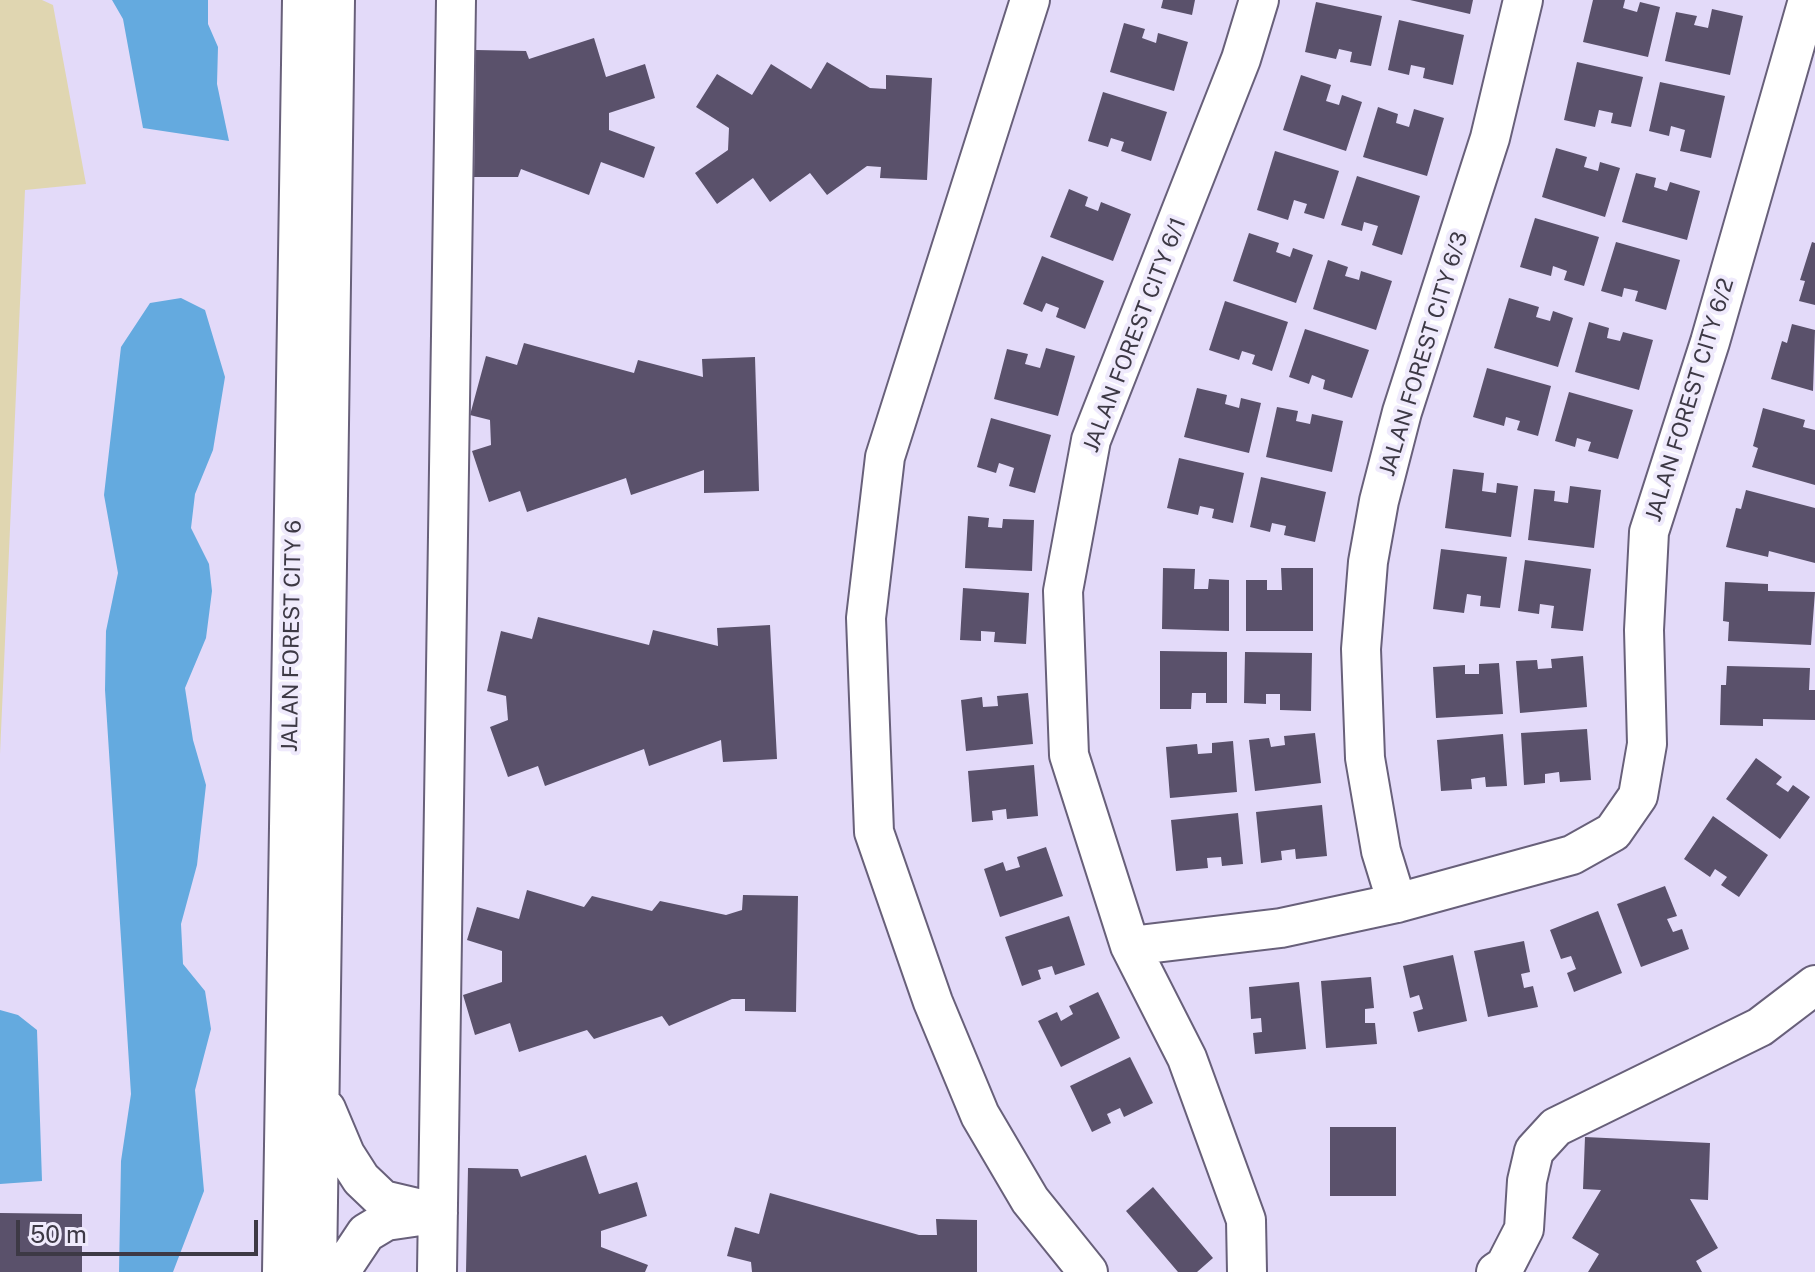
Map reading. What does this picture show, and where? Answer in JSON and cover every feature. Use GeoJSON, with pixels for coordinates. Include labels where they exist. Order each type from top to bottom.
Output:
{"type":"FeatureCollection","features":[{"type":"Feature","properties":{"kind":"street","name":"JALAN FOREST CITY 6"},"geometry":{"type":"LineString","coordinates":[[282,1272],[302,0]]}},
{"type":"Feature","properties":{"kind":"street","name":"JALAN FOREST CITY 6"},"geometry":{"type":"LineString","coordinates":[[317,1272],[335,0]]}},
{"type":"Feature","properties":{"kind":"street"},"geometry":{"type":"LineString","coordinates":[[437,1272],[456,0]]}},
{"type":"Feature","properties":{"kind":"street"},"geometry":{"type":"LineString","coordinates":[[1030,0],[885,457],[866,618],[874,832],[933,1002],[980,1115],[1030,1200],[1088,1272]]}},
{"type":"Feature","properties":{"kind":"street","name":"JALAN FOREST CITY 6/1"},"geometry":{"type":"LineString","coordinates":[[1247,1272],[1246,1220],[1187,1058],[1130,946],[1069,755],[1063,591],[1091,440],[1241,59],[1259,0]]}},
{"type":"Feature","properties":{"kind":"street","name":"JALAN FOREST CITY 6/3"},"geometry":{"type":"LineString","coordinates":[[1397,903],[1381,851],[1365,758],[1361,649],[1368,562],[1379,501],[1402,412],[1490,138],[1523,0]]}},
{"type":"Feature","properties":{"kind":"street","name":"JALAN FOREST CITY 6/2"},"geometry":{"type":"LineString","coordinates":[[1130,946],[1281,928],[1397,903],[1572,855],[1613,832],[1638,796],[1647,744],[1644,630],[1649,532],[1710,342],[1808,0]]}},
{"type":"Feature","properties":{"kind":"street"},"geometry":{"type":"LineString","coordinates":[[1496,1272],[1505,1266],[1524,1229],[1527,1181],[1534,1151],[1556,1127],[1760,1027],[1815,985]]}},
{"type":"Feature","properties":{"kind":"street"},"geometry":{"type":"LineString","coordinates":[[319,1094],[345,1154],[361,1179],[383,1200],[438,1213]]}},
{"type":"Feature","properties":{"kind":"street"},"geometry":{"type":"LineString","coordinates":[[340,1272],[366,1233],[386,1221],[438,1213]]}},
{"type":"Feature","properties":{"kind":"sand"},"geometry":{"type":"Polygon","coordinates":[[[0,0],[42,0],[53,5],[86,184],[25,190],[0,754],[0,0]]]}},
{"type":"Feature","properties":{"kind":"water"},"geometry":{"type":"Polygon","coordinates":[[[112,0],[208,0],[208,24],[218,47],[217,84],[229,141],[143,128],[123,19],[112,0]]]}},
{"type":"Feature","properties":{"kind":"water"},"geometry":{"type":"Polygon","coordinates":[[[181,298],[205,310],[225,377],[213,450],[195,494],[191,528],[209,564],[212,591],[206,638],[185,688],[193,740],[206,785],[197,865],[181,924],[183,964],[205,991],[211,1029],[195,1090],[204,1191],[173,1272],[119,1272],[121,1161],[131,1094],[105,690],[106,631],[118,573],[104,495],[121,347],[150,303],[181,298]]]}},
{"type":"Feature","properties":{"kind":"water"},"geometry":{"type":"Polygon","coordinates":[[[0,1010],[18,1015],[37,1030],[42,1181],[0,1184],[0,1010]]]}},
{"type":"Feature","properties":{"kind":"building"},"geometry":{"type":"Polygon","coordinates":[[[1163,0],[1195,0],[1192,15],[1161,8],[1163,0]]]}},
{"type":"Feature","properties":{"kind":"building"},"geometry":{"type":"Polygon","coordinates":[[[1410,0],[1473,0],[1470,14],[1410,0]]]}},
{"type":"Feature","properties":{"kind":"building"},"geometry":{"type":"Polygon","coordinates":[[[1593,0],[1625,0],[1623,8],[1637,12],[1640,2],[1660,7],[1648,57],[1583,42],[1593,0]]]}},
{"type":"Feature","properties":{"kind":"building"},"geometry":{"type":"Polygon","coordinates":[[[1316,2],[1382,16],[1371,66],[1350,62],[1352,52],[1339,49],[1336,59],[1305,52],[1316,2]]]}},
{"type":"Feature","properties":{"kind":"building"},"geometry":{"type":"Polygon","coordinates":[[[1712,9],[1743,16],[1730,75],[1665,61],[1676,12],[1697,16],[1694,25],[1708,28],[1712,9]]]}},
{"type":"Feature","properties":{"kind":"building"},"geometry":{"type":"Polygon","coordinates":[[[1399,20],[1464,35],[1453,85],[1423,78],[1425,68],[1411,65],[1409,75],[1388,70],[1399,20]]]}},
{"type":"Feature","properties":{"kind":"building"},"geometry":{"type":"Polygon","coordinates":[[[1124,23],[1145,29],[1142,38],[1156,43],[1158,33],[1188,42],[1174,91],[1110,72],[1124,23]]]}},
{"type":"Feature","properties":{"kind":"building"},"geometry":{"type":"Polygon","coordinates":[[[594,38],[606,77],[645,64],[655,98],[609,113],[609,130],[655,147],[644,178],[601,162],[589,195],[521,169],[518,177],[474,177],[476,50],[526,51],[529,59],[594,38]]]}},
{"type":"Feature","properties":{"kind":"building"},"geometry":{"type":"Polygon","coordinates":[[[827,62],[870,88],[886,89],[886,75],[932,78],[927,180],[880,178],[881,167],[867,166],[827,195],[810,173],[770,202],[753,178],[717,204],[695,173],[728,150],[729,128],[696,107],[717,74],[752,95],[771,64],[811,89],[827,62]]]}},
{"type":"Feature","properties":{"kind":"building"},"geometry":{"type":"Polygon","coordinates":[[[1577,62],[1643,77],[1631,127],[1611,123],[1613,113],[1599,110],[1595,127],[1564,120],[1577,62]]]}},
{"type":"Feature","properties":{"kind":"building"},"geometry":{"type":"Polygon","coordinates":[[[1301,75],[1331,85],[1326,101],[1339,105],[1342,95],[1362,102],[1346,151],[1283,130],[1301,75]]]}},
{"type":"Feature","properties":{"kind":"building"},"geometry":{"type":"Polygon","coordinates":[[[1660,82],[1725,96],[1711,158],[1680,151],[1685,130],[1671,126],[1669,136],[1649,131],[1660,82]]]}},
{"type":"Feature","properties":{"kind":"building"},"geometry":{"type":"Polygon","coordinates":[[[1103,92],[1167,112],[1151,161],[1121,151],[1124,142],[1111,138],[1108,147],[1088,141],[1103,92]]]}},
{"type":"Feature","properties":{"kind":"building"},"geometry":{"type":"Polygon","coordinates":[[[1378,107],[1398,114],[1396,123],[1409,127],[1414,109],[1444,118],[1427,176],[1363,157],[1378,107]]]}},
{"type":"Feature","properties":{"kind":"building"},"geometry":{"type":"Polygon","coordinates":[[[1556,148],[1587,157],[1584,167],[1598,171],[1600,162],[1620,168],[1605,217],[1542,197],[1556,148]]]}},
{"type":"Feature","properties":{"kind":"building"},"geometry":{"type":"Polygon","coordinates":[[[1275,151],[1339,171],[1324,219],[1304,213],[1307,204],[1294,200],[1288,220],[1257,210],[1275,151]]]}},
{"type":"Feature","properties":{"kind":"building"},"geometry":{"type":"Polygon","coordinates":[[[1636,173],[1656,178],[1654,187],[1667,191],[1670,182],[1700,191],[1687,240],[1622,222],[1636,173]]]}},
{"type":"Feature","properties":{"kind":"building"},"geometry":{"type":"Polygon","coordinates":[[[1357,176],[1420,196],[1402,255],[1372,245],[1378,226],[1364,222],[1362,231],[1341,225],[1357,176]]]}},
{"type":"Feature","properties":{"kind":"building"},"geometry":{"type":"Polygon","coordinates":[[[1069,189],[1088,197],[1085,206],[1098,211],[1101,202],[1131,214],[1113,261],[1050,237],[1069,189]]]}},
{"type":"Feature","properties":{"kind":"building"},"geometry":{"type":"Polygon","coordinates":[[[1535,218],[1599,237],[1584,286],[1564,280],[1567,271],[1553,266],[1551,276],[1520,267],[1535,218]]]}},
{"type":"Feature","properties":{"kind":"building"},"geometry":{"type":"Polygon","coordinates":[[[1249,233],[1279,243],[1276,252],[1290,257],[1293,248],[1313,255],[1296,303],[1233,281],[1249,233]]]}},
{"type":"Feature","properties":{"kind":"building"},"geometry":{"type":"Polygon","coordinates":[[[1616,242],[1680,260],[1666,310],[1635,301],[1638,291],[1624,288],[1622,297],[1601,291],[1616,242]]]}},
{"type":"Feature","properties":{"kind":"building"},"geometry":{"type":"Polygon","coordinates":[[[1812,242],[1815,243],[1815,305],[1799,301],[1805,281],[1800,280],[1812,242]]]}},
{"type":"Feature","properties":{"kind":"building"},"geometry":{"type":"Polygon","coordinates":[[[1042,256],[1104,281],[1085,329],[1056,317],[1059,308],[1046,303],[1042,312],[1023,304],[1042,256]]]}},
{"type":"Feature","properties":{"kind":"building"},"geometry":{"type":"Polygon","coordinates":[[[1328,260],[1348,267],[1345,276],[1359,280],[1361,271],[1392,281],[1376,330],[1313,309],[1328,260]]]}},
{"type":"Feature","properties":{"kind":"building"},"geometry":{"type":"Polygon","coordinates":[[[1509,298],[1539,307],[1536,317],[1550,321],[1553,311],[1573,318],[1558,367],[1494,348],[1509,298]]]}},
{"type":"Feature","properties":{"kind":"building"},"geometry":{"type":"Polygon","coordinates":[[[1225,301],[1288,322],[1272,371],[1252,364],[1255,355],[1242,351],[1239,360],[1209,350],[1225,301]]]}},
{"type":"Feature","properties":{"kind":"building"},"geometry":{"type":"Polygon","coordinates":[[[1589,322],[1609,328],[1607,338],[1620,341],[1623,332],[1653,340],[1639,390],[1575,372],[1589,322]]]}},
{"type":"Feature","properties":{"kind":"building"},"geometry":{"type":"Polygon","coordinates":[[[1792,324],[1815,330],[1813,391],[1771,379],[1782,341],[1787,343],[1792,324]]]}},
{"type":"Feature","properties":{"kind":"building"},"geometry":{"type":"Polygon","coordinates":[[[1305,329],[1369,350],[1352,398],[1323,389],[1325,380],[1312,375],[1309,384],[1289,377],[1305,329]]]}},
{"type":"Feature","properties":{"kind":"building"},"geometry":{"type":"Polygon","coordinates":[[[524,343],[634,373],[638,360],[703,377],[702,359],[755,357],[759,491],[704,493],[704,470],[631,495],[626,478],[527,512],[520,491],[489,502],[472,451],[491,445],[490,420],[470,415],[486,356],[517,365],[524,343]]]}},
{"type":"Feature","properties":{"kind":"building"},"geometry":{"type":"Polygon","coordinates":[[[1046,348],[1075,356],[1058,416],[994,399],[1007,349],[1028,354],[1025,364],[1040,368],[1046,348]]]}},
{"type":"Feature","properties":{"kind":"building"},"geometry":{"type":"Polygon","coordinates":[[[1487,368],[1551,386],[1538,436],[1517,430],[1520,421],[1506,417],[1504,426],[1473,417],[1487,368]]]}},
{"type":"Feature","properties":{"kind":"building"},"geometry":{"type":"Polygon","coordinates":[[[1197,388],[1227,395],[1225,404],[1239,408],[1241,398],[1261,403],[1249,453],[1184,437],[1197,388]]]}},
{"type":"Feature","properties":{"kind":"building"},"geometry":{"type":"Polygon","coordinates":[[[1569,392],[1633,410],[1618,459],[1588,451],[1591,442],[1577,438],[1575,447],[1555,441],[1569,392]]]}},
{"type":"Feature","properties":{"kind":"building"},"geometry":{"type":"Polygon","coordinates":[[[1277,407],[1298,411],[1296,421],[1310,424],[1312,414],[1343,421],[1332,472],[1266,457],[1277,407]]]}},
{"type":"Feature","properties":{"kind":"building"},"geometry":{"type":"Polygon","coordinates":[[[1763,408],[1805,420],[1803,427],[1815,430],[1815,485],[1752,467],[1758,448],[1753,446],[1763,408]]]}},
{"type":"Feature","properties":{"kind":"building"},"geometry":{"type":"Polygon","coordinates":[[[991,418],[1051,435],[1035,493],[1009,486],[1014,468],[999,463],[996,473],[977,467],[991,418]]]}},
{"type":"Feature","properties":{"kind":"building"},"geometry":{"type":"Polygon","coordinates":[[[1179,458],[1244,473],[1233,523],[1212,518],[1214,509],[1200,506],[1198,515],[1167,508],[1179,458]]]}},
{"type":"Feature","properties":{"kind":"building"},"geometry":{"type":"Polygon","coordinates":[[[1453,469],[1484,473],[1482,491],[1496,493],[1497,483],[1518,486],[1511,537],[1445,528],[1453,469]]]}},
{"type":"Feature","properties":{"kind":"building"},"geometry":{"type":"Polygon","coordinates":[[[1261,477],[1326,492],[1315,542],[1284,535],[1286,526],[1272,523],[1270,532],[1250,527],[1261,477]]]}},
{"type":"Feature","properties":{"kind":"building"},"geometry":{"type":"Polygon","coordinates":[[[1570,486],[1601,490],[1594,548],[1528,540],[1534,489],[1555,491],[1554,501],[1568,503],[1570,486]]]}},
{"type":"Feature","properties":{"kind":"building"},"geometry":{"type":"Polygon","coordinates":[[[1746,490],[1815,508],[1815,563],[1769,551],[1768,557],[1726,547],[1736,508],[1741,509],[1746,490]]]}},
{"type":"Feature","properties":{"kind":"building"},"geometry":{"type":"Polygon","coordinates":[[[968,516],[989,518],[988,527],[1002,528],[1003,519],[1034,520],[1032,571],[965,568],[968,516]]]}},
{"type":"Feature","properties":{"kind":"building"},"geometry":{"type":"Polygon","coordinates":[[[1441,549],[1507,557],[1500,608],[1480,606],[1481,596],[1467,594],[1464,613],[1433,609],[1441,549]]]}},
{"type":"Feature","properties":{"kind":"building"},"geometry":{"type":"Polygon","coordinates":[[[1525,560],[1591,569],[1583,631],[1551,628],[1554,606],[1540,604],[1539,614],[1518,611],[1525,560]]]}},
{"type":"Feature","properties":{"kind":"building"},"geometry":{"type":"Polygon","coordinates":[[[1163,568],[1195,569],[1194,589],[1208,589],[1209,579],[1229,580],[1229,631],[1162,629],[1163,568]]]}},
{"type":"Feature","properties":{"kind":"building"},"geometry":{"type":"Polygon","coordinates":[[[1281,568],[1313,568],[1313,631],[1246,631],[1246,580],[1267,580],[1267,590],[1282,590],[1281,568]]]}},
{"type":"Feature","properties":{"kind":"building"},"geometry":{"type":"Polygon","coordinates":[[[1725,582],[1768,584],[1768,591],[1815,592],[1811,645],[1728,641],[1729,622],[1723,621],[1725,582]]]}},
{"type":"Feature","properties":{"kind":"building"},"geometry":{"type":"Polygon","coordinates":[[[963,588],[1029,593],[1026,644],[994,642],[995,632],[981,631],[981,641],[960,640],[963,588]]]}},
{"type":"Feature","properties":{"kind":"building"},"geometry":{"type":"Polygon","coordinates":[[[538,617],[649,645],[653,630],[718,646],[717,628],[770,625],[777,759],[723,762],[721,740],[649,766],[644,749],[545,786],[538,766],[508,777],[490,727],[508,720],[506,696],[487,691],[501,631],[532,639],[538,617]]]}},
{"type":"Feature","properties":{"kind":"building"},"geometry":{"type":"Polygon","coordinates":[[[1160,651],[1227,652],[1227,703],[1206,703],[1206,693],[1192,693],[1191,709],[1160,709],[1160,651]]]}},
{"type":"Feature","properties":{"kind":"building"},"geometry":{"type":"Polygon","coordinates":[[[1245,652],[1312,653],[1311,711],[1280,710],[1280,694],[1266,694],[1266,704],[1244,703],[1245,652]]]}},
{"type":"Feature","properties":{"kind":"building"},"geometry":{"type":"Polygon","coordinates":[[[1583,656],[1587,707],[1520,713],[1516,661],[1537,660],[1538,669],[1552,668],[1551,659],[1583,656]]]}},
{"type":"Feature","properties":{"kind":"building"},"geometry":{"type":"Polygon","coordinates":[[[1499,663],[1503,714],[1436,718],[1433,667],[1465,665],[1465,674],[1479,674],[1479,664],[1499,663]]]}},
{"type":"Feature","properties":{"kind":"building"},"geometry":{"type":"Polygon","coordinates":[[[1727,666],[1810,668],[1809,690],[1815,690],[1815,720],[1763,719],[1763,726],[1720,725],[1721,685],[1726,685],[1727,666]]]}},
{"type":"Feature","properties":{"kind":"building"},"geometry":{"type":"Polygon","coordinates":[[[1028,693],[1033,744],[966,751],[961,700],[982,697],[983,707],[998,706],[997,696],[1028,693]]]}},
{"type":"Feature","properties":{"kind":"building"},"geometry":{"type":"Polygon","coordinates":[[[1587,729],[1591,780],[1560,782],[1559,772],[1545,774],[1545,783],[1524,785],[1521,733],[1587,729]]]}},
{"type":"Feature","properties":{"kind":"building"},"geometry":{"type":"Polygon","coordinates":[[[1315,733],[1321,783],[1255,791],[1249,740],[1269,738],[1271,747],[1285,745],[1284,736],[1315,733]]]}},
{"type":"Feature","properties":{"kind":"building"},"geometry":{"type":"Polygon","coordinates":[[[1503,734],[1507,786],[1486,787],[1485,777],[1471,779],[1472,789],[1441,791],[1437,740],[1503,734]]]}},
{"type":"Feature","properties":{"kind":"building"},"geometry":{"type":"Polygon","coordinates":[[[1233,741],[1237,792],[1170,798],[1166,747],[1197,744],[1198,754],[1212,753],[1212,743],[1233,741]]]}},
{"type":"Feature","properties":{"kind":"building"},"geometry":{"type":"Polygon","coordinates":[[[1756,758],[1782,777],[1776,784],[1788,792],[1793,785],[1810,797],[1780,839],[1726,799],[1756,758]]]}},
{"type":"Feature","properties":{"kind":"building"},"geometry":{"type":"Polygon","coordinates":[[[1034,765],[1038,816],[1007,819],[1006,809],[992,811],[993,820],[972,822],[968,771],[1034,765]]]}},
{"type":"Feature","properties":{"kind":"building"},"geometry":{"type":"Polygon","coordinates":[[[1322,805],[1327,856],[1296,859],[1295,849],[1281,851],[1282,860],[1261,863],[1256,812],[1322,805]]]}},
{"type":"Feature","properties":{"kind":"building"},"geometry":{"type":"Polygon","coordinates":[[[1238,813],[1243,864],[1222,866],[1221,857],[1207,858],[1208,868],[1176,871],[1171,820],[1238,813]]]}},
{"type":"Feature","properties":{"kind":"building"},"geometry":{"type":"Polygon","coordinates":[[[1713,816],[1768,855],[1739,897],[1721,885],[1727,877],[1715,869],[1710,877],[1684,859],[1713,816]]]}},
{"type":"Feature","properties":{"kind":"building"},"geometry":{"type":"Polygon","coordinates":[[[1046,847],[1063,896],[1000,917],[984,869],[1003,862],[1006,871],[1020,867],[1017,857],[1046,847]]]}},
{"type":"Feature","properties":{"kind":"building"},"geometry":{"type":"Polygon","coordinates":[[[1665,886],[1677,916],[1667,919],[1673,932],[1682,929],[1689,949],[1641,967],[1617,904],[1665,886]]]}},
{"type":"Feature","properties":{"kind":"building"},"geometry":{"type":"Polygon","coordinates":[[[527,890],[584,907],[592,896],[652,911],[660,901],[726,915],[742,910],[743,895],[798,896],[796,1012],[745,1011],[745,999],[732,999],[669,1026],[662,1016],[594,1039],[587,1030],[519,1052],[510,1023],[475,1035],[463,995],[502,982],[502,951],[467,940],[477,907],[519,919],[527,890]]]}},
{"type":"Feature","properties":{"kind":"building"},"geometry":{"type":"Polygon","coordinates":[[[1598,911],[1622,973],[1574,992],[1567,973],[1576,969],[1571,956],[1561,959],[1550,930],[1598,911]]]}},
{"type":"Feature","properties":{"kind":"building"},"geometry":{"type":"Polygon","coordinates":[[[1069,916],[1085,965],[1055,975],[1052,966],[1038,970],[1041,979],[1022,986],[1005,937],[1069,916]]]}},
{"type":"Feature","properties":{"kind":"building"},"geometry":{"type":"Polygon","coordinates":[[[1524,941],[1530,972],[1521,974],[1524,988],[1533,986],[1538,1007],[1488,1017],[1474,951],[1524,941]]]}},
{"type":"Feature","properties":{"kind":"building"},"geometry":{"type":"Polygon","coordinates":[[[1453,955],[1467,1021],[1418,1032],[1413,1012],[1423,1009],[1419,995],[1410,998],[1403,966],[1453,955]]]}},
{"type":"Feature","properties":{"kind":"building"},"geometry":{"type":"Polygon","coordinates":[[[1371,977],[1374,1008],[1365,1009],[1365,1023],[1375,1023],[1377,1044],[1326,1048],[1321,981],[1371,977]]]}},
{"type":"Feature","properties":{"kind":"building"},"geometry":{"type":"Polygon","coordinates":[[[1299,982],[1306,1049],[1255,1054],[1253,1033],[1262,1032],[1261,1018],[1251,1019],[1249,987],[1299,982]]]}},
{"type":"Feature","properties":{"kind":"building"},"geometry":{"type":"Polygon","coordinates":[[[1098,992],[1120,1038],[1061,1067],[1038,1021],[1057,1012],[1061,1021],[1073,1014],[1069,1006],[1098,992]]]}},
{"type":"Feature","properties":{"kind":"building"},"geometry":{"type":"Polygon","coordinates":[[[1130,1057],[1153,1103],[1124,1117],[1120,1108],[1107,1114],[1111,1123],[1092,1132],[1070,1086],[1130,1057]]]}},
{"type":"Feature","properties":{"kind":"building"},"geometry":{"type":"Polygon","coordinates":[[[1330,1127],[1396,1127],[1396,1196],[1330,1196],[1330,1127]]]}},
{"type":"Feature","properties":{"kind":"building"},"geometry":{"type":"Polygon","coordinates":[[[1585,1137],[1710,1143],[1708,1200],[1690,1199],[1718,1248],[1696,1261],[1702,1272],[1588,1272],[1599,1254],[1572,1238],[1601,1190],[1583,1189],[1585,1137]]]}},
{"type":"Feature","properties":{"kind":"building"},"geometry":{"type":"Polygon","coordinates":[[[586,1155],[599,1194],[637,1182],[647,1216],[601,1231],[601,1247],[648,1265],[645,1272],[466,1272],[468,1168],[518,1169],[521,1177],[586,1155]]]}},
{"type":"Feature","properties":{"kind":"building"},"geometry":{"type":"Polygon","coordinates":[[[1153,1187],[1213,1258],[1197,1272],[1178,1272],[1126,1211],[1153,1187]]]}},
{"type":"Feature","properties":{"kind":"building"},"geometry":{"type":"Polygon","coordinates":[[[770,1193],[919,1235],[937,1235],[936,1219],[977,1220],[977,1272],[752,1272],[751,1262],[727,1256],[735,1227],[759,1234],[770,1193]]]}},
{"type":"Feature","properties":{"kind":"building"},"geometry":{"type":"Polygon","coordinates":[[[0,1213],[82,1214],[82,1272],[0,1272],[0,1213]]]}}]}
